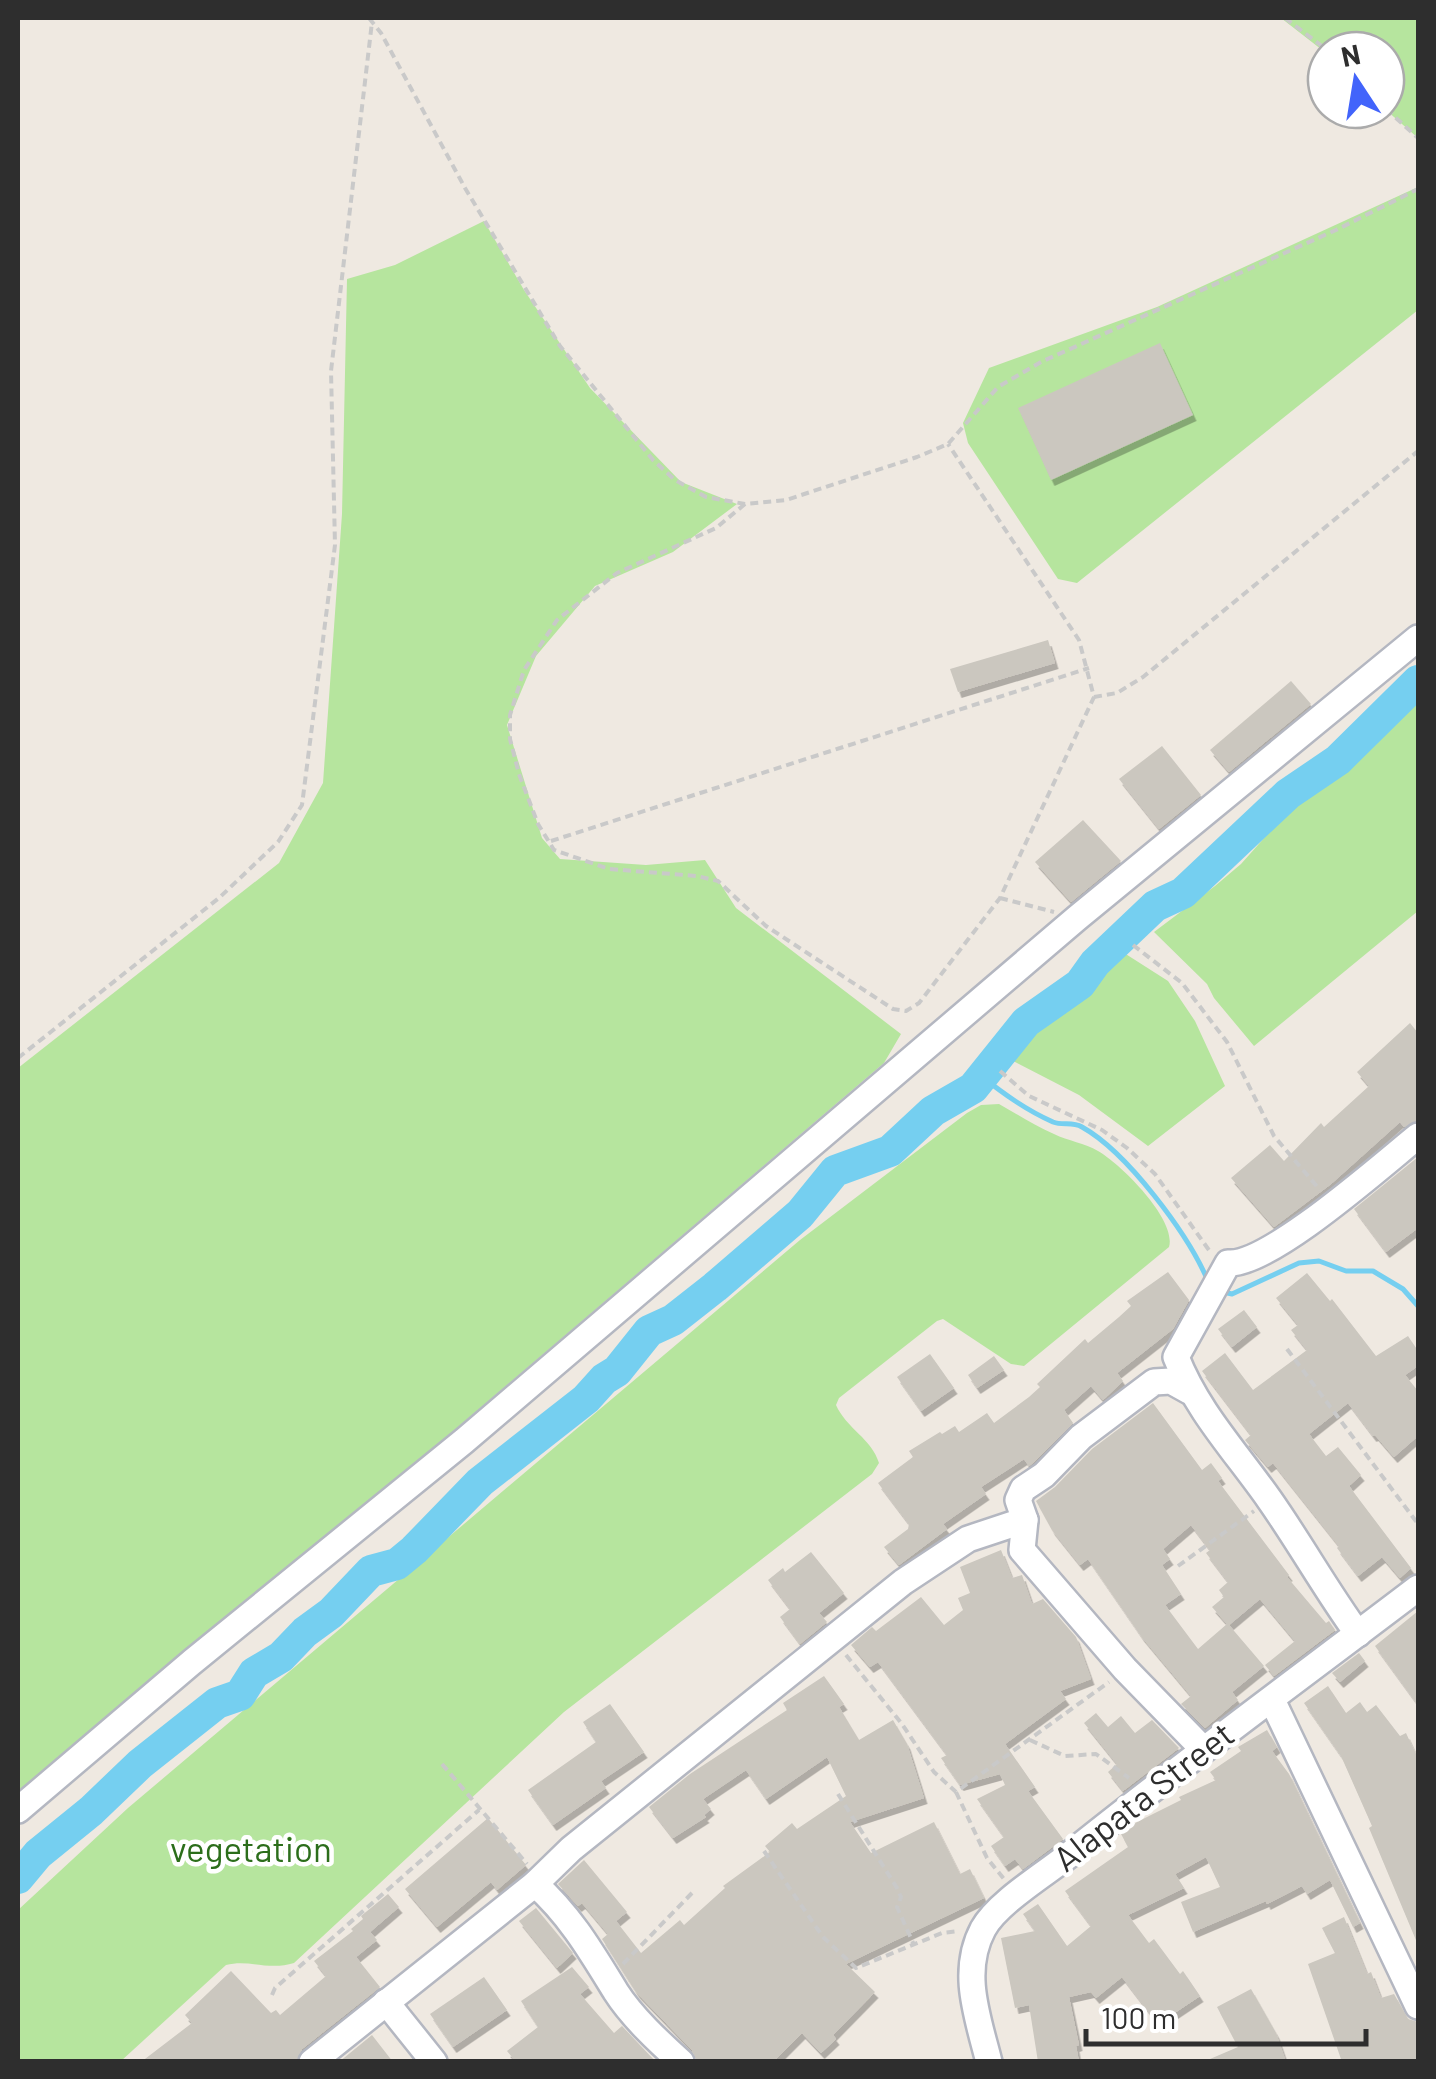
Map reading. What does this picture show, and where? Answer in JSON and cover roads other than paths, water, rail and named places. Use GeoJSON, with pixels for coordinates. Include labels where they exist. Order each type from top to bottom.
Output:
{"type":"FeatureCollection","features":[{"type":"Feature","properties":{"kind":"street"},"geometry":{"type":"LineString","coordinates":[[18,1810],[192,1662],[464,1441],[1077,918],[1418,638]]}},
{"type":"Feature","properties":{"kind":"street"},"geometry":{"type":"LineString","coordinates":[[1358,1634],[1270,1500],[1190,1391],[1176,1357],[1228,1263],[1248,1262],[1332,1205],[1418,1136]]}},
{"type":"Feature","properties":{"kind":"street"},"geometry":{"type":"LineString","coordinates":[[1190,1391],[1171,1380],[1154,1382],[1081,1437],[1044,1475],[1023,1489],[1018,1500],[1024,1520],[1022,1550],[1125,1670],[1203,1750]]}},
{"type":"Feature","properties":{"kind":"street"},"geometry":{"type":"LineString","coordinates":[[312,2062],[904,1582],[968,1539],[1024,1520]]}},
{"type":"Feature","properties":{"kind":"street","name":"Alapata Street"},"geometry":{"type":"LineString","coordinates":[[989,2062],[970,1970],[984,1928],[1146,1792],[1418,1588]]}},
{"type":"Feature","properties":{"kind":"street"},"geometry":{"type":"LineString","coordinates":[[1272,1700],[1418,2006]]}},
{"type":"Feature","properties":{"kind":"street"},"geometry":{"type":"LineString","coordinates":[[538,1882],[572,1922],[618,1994],[681,2062]]}},
{"type":"Feature","properties":{"kind":"street"},"geometry":{"type":"LineString","coordinates":[[386,2002],[434,2062]]}},
{"type":"Feature","properties":{"kind":"waterway"},"geometry":{"type":"LineString","coordinates":[[18,1878],[38,1854],[140,1764],[217,1703],[240,1695],[254,1673],[281,1657],[371,1571],[397,1564],[414,1550],[480,1482],[617,1371],[649,1331],[673,1320],[800,1214],[835,1171],[890,1151],[933,1111],[973,1088],[1026,1022],[1080,984],[1095,963],[1155,906],[1183,893],[1288,794],[1338,760],[1418,681]]}},
{"type":"Feature","properties":{"kind":"waterway"},"geometry":{"type":"LineString","coordinates":[[981,1076],[1043,1117],[1082,1127],[1118,1155],[1171,1218],[1208,1281]]}},
{"type":"Feature","properties":{"kind":"waterway"},"geometry":{"type":"LineString","coordinates":[[1223,1292],[1232,1294],[1299,1263],[1319,1261],[1346,1271],[1373,1271],[1403,1289],[1418,1306]]}},
{"type":"Feature","properties":{"kind":"park label","name":"vegetation"},"geometry":{"type":"Point","coordinates":[251,1850]}}]}
